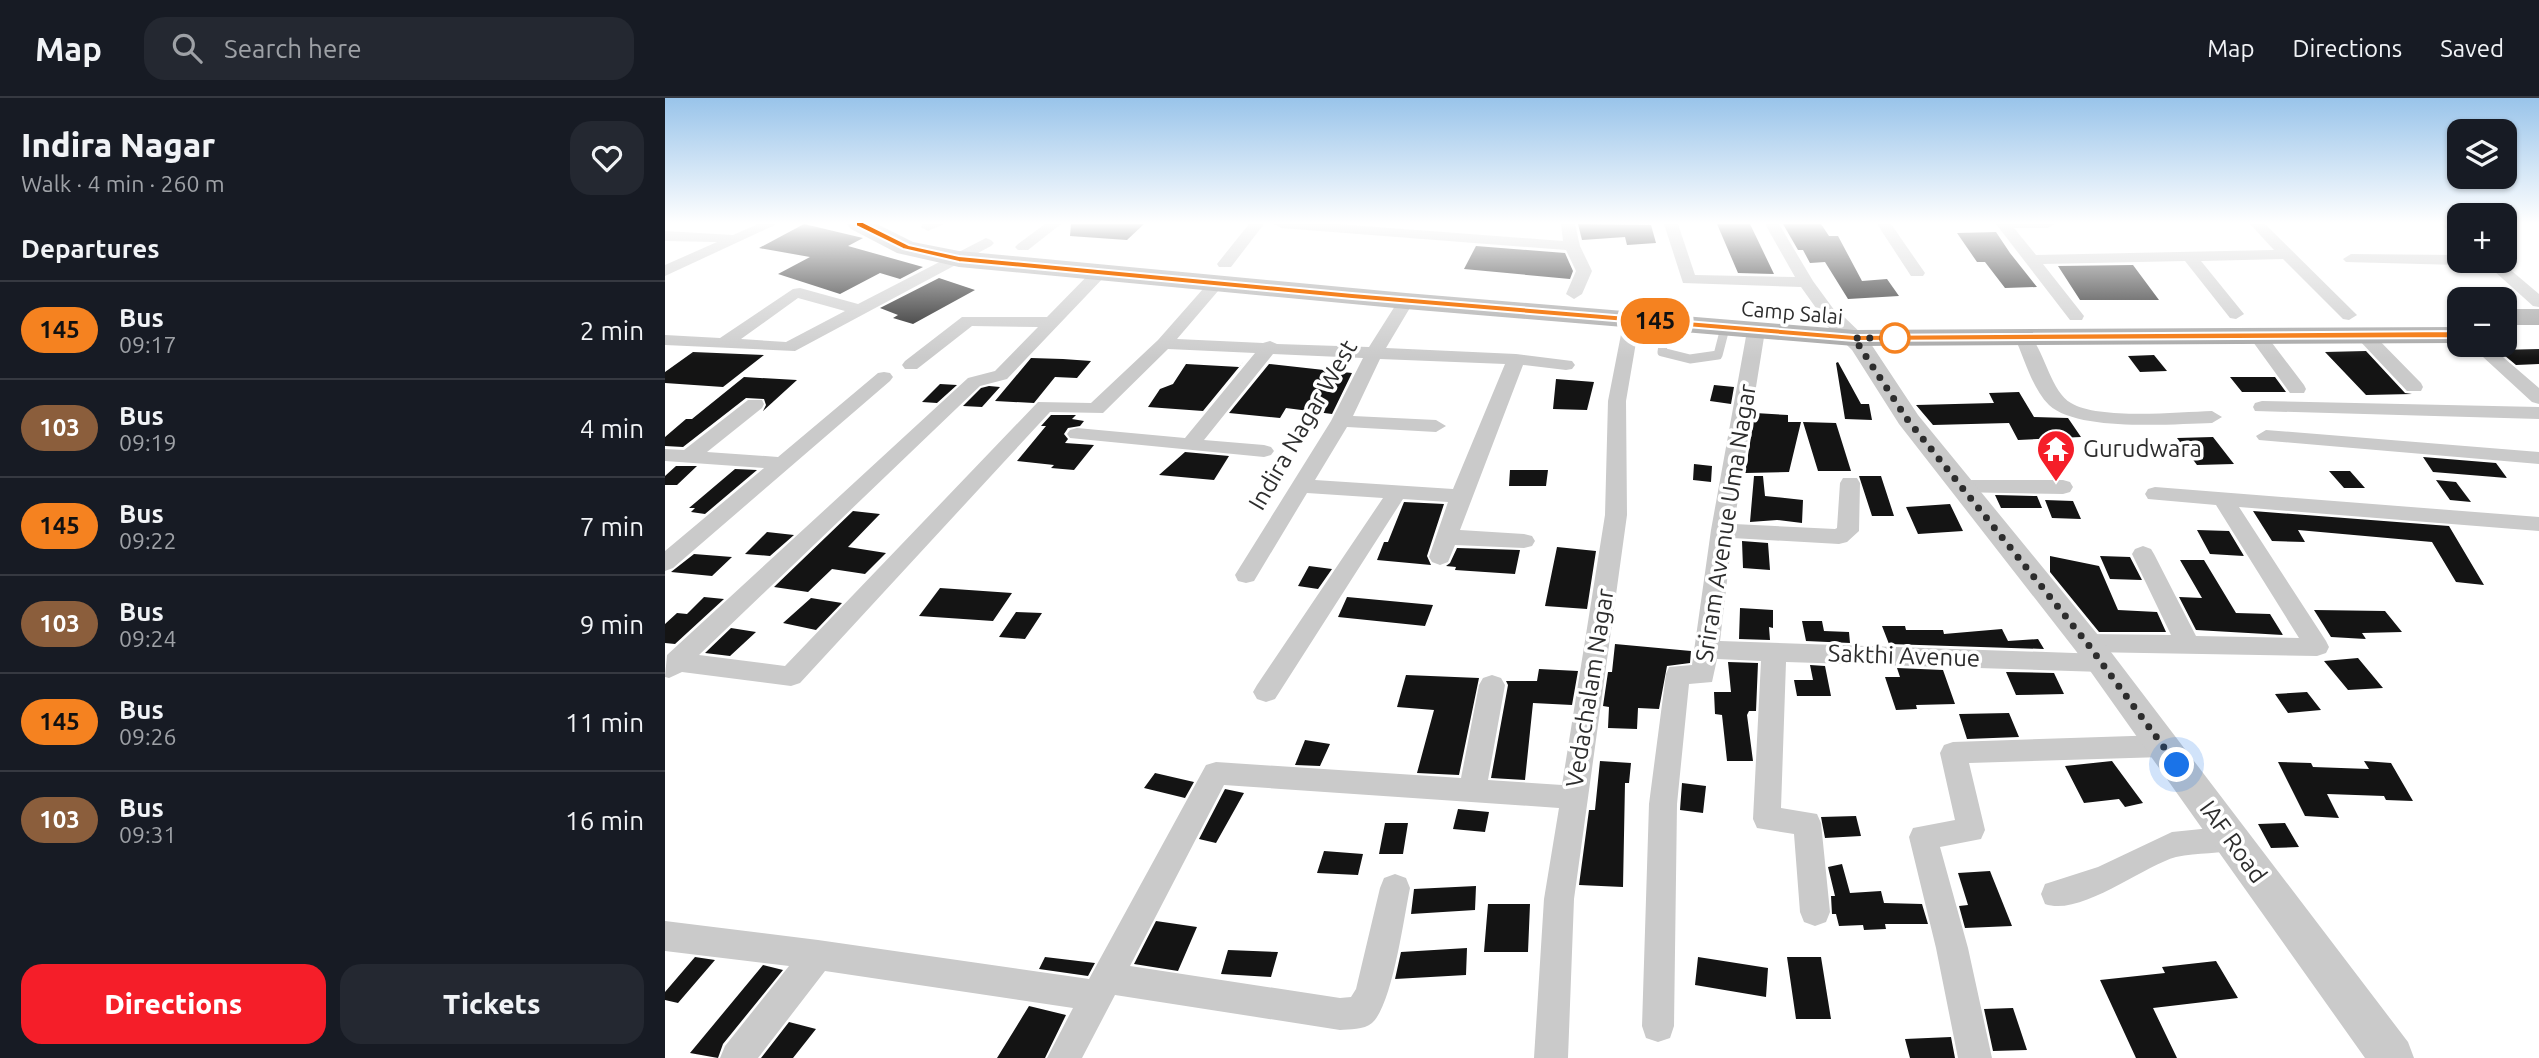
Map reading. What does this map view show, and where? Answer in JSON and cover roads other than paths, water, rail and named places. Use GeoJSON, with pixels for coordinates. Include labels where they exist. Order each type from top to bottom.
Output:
{"type":"FeatureCollection","features":[{"type":"Feature","properties":{"kind":"main road","name":"Camp Salai"},"geometry":{"type":"LineString","coordinates":[[1065,269],[1221,274],[1574,294],[1843,328],[2024,338],[2257,335],[2447,317]]}},
{"type":"Feature","properties":{"kind":"main road","name":"Camp Salai"},"geometry":{"type":"LineString","coordinates":[[1183,269],[1406,301],[1756,331],[2076,316],[2237,314],[2447,334]]}},
{"type":"Feature","properties":{"kind":"main road"},"geometry":{"type":"LineString","coordinates":[[2517,317],[2539,317]]}},
{"type":"Feature","properties":{"kind":"main road"},"geometry":{"type":"LineString","coordinates":[[2517,335],[2539,334]]}},
{"type":"Feature","properties":{"kind":"street"},"geometry":{"type":"LineString","coordinates":[[665,340],[789,347],[940,269]]}},
{"type":"Feature","properties":{"kind":"street"},"geometry":{"type":"LineString","coordinates":[[671,667],[792,676],[1045,406],[1096,409],[1164,344],[1225,269]]}},
{"type":"Feature","properties":{"kind":"street"},"geometry":{"type":"LineString","coordinates":[[1574,294],[1583,269]]}},
{"type":"Feature","properties":{"kind":"street"},"geometry":{"type":"LineString","coordinates":[[1685,269],[1689,281],[1806,282]]}},
{"type":"Feature","properties":{"kind":"street","name":"IAF Road"},"geometry":{"type":"LineString","coordinates":[[1798,269],[1907,419],[2094,653],[2392,1058]]}},
{"type":"Feature","properties":{"kind":"street"},"geometry":{"type":"LineString","coordinates":[[1913,269],[1916,273]]}},
{"type":"Feature","properties":{"kind":"street"},"geometry":{"type":"LineString","coordinates":[[2039,269],[2076,316]]}},
{"type":"Feature","properties":{"kind":"street"},"geometry":{"type":"LineString","coordinates":[[2200,269],[2237,314]]}},
{"type":"Feature","properties":{"kind":"street"},"geometry":{"type":"LineString","coordinates":[[2301,269],[2414,387]]}},
{"type":"Feature","properties":{"kind":"street"},"geometry":{"type":"LineString","coordinates":[[671,667],[974,382],[1001,375],[1100,272]]}},
{"type":"Feature","properties":{"kind":"street"},"geometry":{"type":"LineString","coordinates":[[2505,273],[2539,302]]}},
{"type":"Feature","properties":{"kind":"street"},"geometry":{"type":"LineString","coordinates":[[724,343],[793,294],[800,293],[860,310]]}},
{"type":"Feature","properties":{"kind":"street","name":"Indira Nagar West"},"geometry":{"type":"LineString","coordinates":[[1246,575],[1341,421],[1374,354],[1406,301]]}},
{"type":"Feature","properties":{"kind":"street","name":"Vedachalam Nagar"},"geometry":{"type":"LineString","coordinates":[[1551,1058],[1559,899],[1616,515],[1616,401],[1632,319]]}},
{"type":"Feature","properties":{"kind":"street"},"geometry":{"type":"LineString","coordinates":[[911,365],[968,321],[1051,322]]}},
{"type":"Feature","properties":{"kind":"street","name":"Sriram Avenue Uma Nagar"},"geometry":{"type":"LineString","coordinates":[[1658,1026],[1663,804],[1678,674],[1703,675],[1722,530],[1756,331]]}},
{"type":"Feature","properties":{"kind":"street"},"geometry":{"type":"LineString","coordinates":[[2257,335],[2297,389]]}},
{"type":"Feature","properties":{"kind":"street"},"geometry":{"type":"LineString","coordinates":[[2024,338],[2056,402],[2078,414],[2099,417],[2212,417]]}},
{"type":"Feature","properties":{"kind":"street"},"geometry":{"type":"LineString","coordinates":[[1164,344],[1270,346],[1374,354],[1517,359],[1566,365]]}},
{"type":"Feature","properties":{"kind":"street"},"geometry":{"type":"LineString","coordinates":[[1190,444],[1270,346]]}},
{"type":"Feature","properties":{"kind":"street"},"geometry":{"type":"LineString","coordinates":[[2493,357],[2539,398]]}},
{"type":"Feature","properties":{"kind":"street"},"geometry":{"type":"LineString","coordinates":[[1517,359],[1443,547],[1524,541]]}},
{"type":"Feature","properties":{"kind":"street"},"geometry":{"type":"LineString","coordinates":[[665,563],[884,377]]}},
{"type":"Feature","properties":{"kind":"street"},"geometry":{"type":"LineString","coordinates":[[689,456],[755,404]]}},
{"type":"Feature","properties":{"kind":"street"},"geometry":{"type":"LineString","coordinates":[[2262,407],[2539,413]]}},
{"type":"Feature","properties":{"kind":"street"},"geometry":{"type":"LineString","coordinates":[[1341,421],[1436,426]]}},
{"type":"Feature","properties":{"kind":"street"},"geometry":{"type":"LineString","coordinates":[[1077,434],[1264,452]]}},
{"type":"Feature","properties":{"kind":"street"},"geometry":{"type":"LineString","coordinates":[[2266,436],[2539,458]]}},
{"type":"Feature","properties":{"kind":"street"},"geometry":{"type":"LineString","coordinates":[[665,455],[782,463]]}},
{"type":"Feature","properties":{"kind":"street"},"geometry":{"type":"LineString","coordinates":[[1722,530],[1839,537],[1845,535],[1848,531],[1850,483]]}},
{"type":"Feature","properties":{"kind":"street"},"geometry":{"type":"LineString","coordinates":[[1301,486],[1461,496]]}},
{"type":"Feature","properties":{"kind":"street"},"geometry":{"type":"LineString","coordinates":[[1961,487],[2063,487]]}},
{"type":"Feature","properties":{"kind":"street"},"geometry":{"type":"LineString","coordinates":[[1266,692],[1397,492]]}},
{"type":"Feature","properties":{"kind":"street"},"geometry":{"type":"LineString","coordinates":[[2155,494],[2539,524]]}},
{"type":"Feature","properties":{"kind":"street","name":"Sakthi Avenue"},"geometry":{"type":"LineString","coordinates":[[1707,650],[2094,653],[2188,645],[2317,647],[2223,499]]}},
{"type":"Feature","properties":{"kind":"street"},"geometry":{"type":"LineString","coordinates":[[2143,554],[2188,645]]}},
{"type":"Feature","properties":{"kind":"street"},"geometry":{"type":"LineString","coordinates":[[1773,652],[1767,819],[1807,823],[1815,912]]}},
{"type":"Feature","properties":{"kind":"street"},"geometry":{"type":"LineString","coordinates":[[1472,792],[1492,685]]}},
{"type":"Feature","properties":{"kind":"street"},"geometry":{"type":"LineString","coordinates":[[1975,1058],[1952,948],[1923,837],[1971,830],[1953,753],[2163,746]]}},
{"type":"Feature","properties":{"kind":"street"},"geometry":{"type":"LineString","coordinates":[[1064,1058],[1216,773],[1573,797]]}},
{"type":"Feature","properties":{"kind":"street"},"geometry":{"type":"LineString","coordinates":[[2056,894],[2105,878],[2172,845],[2231,839]]}},
{"type":"Feature","properties":{"kind":"street"},"geometry":{"type":"LineString","coordinates":[[665,936],[1340,1014],[1360,1012],[1371,995],[1395,888]]}},
{"type":"Feature","properties":{"kind":"street"},"geometry":{"type":"LineString","coordinates":[[737,1058],[818,955]]}},
{"type":"Feature","properties":{"kind":"place","name":"Gurudwara"},"geometry":{"type":"Point","coordinates":[2056,483]}}]}
